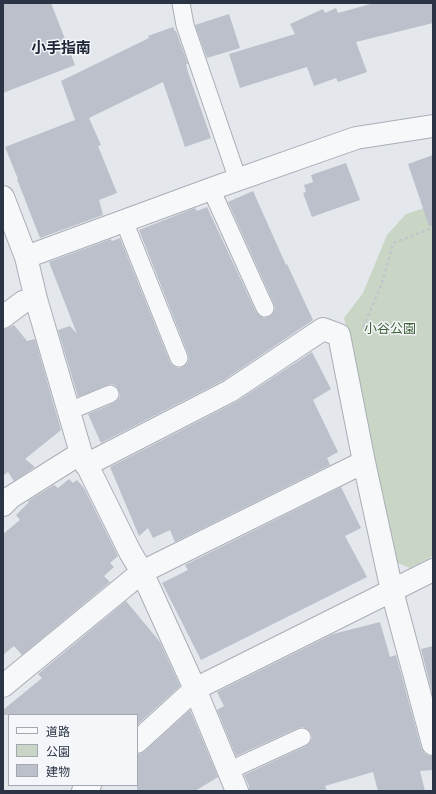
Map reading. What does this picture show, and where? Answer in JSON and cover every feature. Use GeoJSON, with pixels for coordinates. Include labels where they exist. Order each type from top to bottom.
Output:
{"type":"FeatureCollection","features":[{"type":"Feature","properties":{"kind":"street"},"geometry":{"type":"LineString","coordinates":[[26,257],[211,189],[356,138],[433,126]]}},
{"type":"Feature","properties":{"kind":"street"},"geometry":{"type":"LineString","coordinates":[[5,208],[26,257],[36,299],[84,459],[130,552],[142,572],[195,689],[228,771],[238,791]]}},
{"type":"Feature","properties":{"kind":"street"},"geometry":{"type":"LineString","coordinates":[[3,317],[23,302],[36,299]]}},
{"type":"Feature","properties":{"kind":"street"},"geometry":{"type":"LineString","coordinates":[[3,505],[10,496],[84,459],[230,391],[323,329],[339,335],[364,462],[392,590],[433,744]]}},
{"type":"Feature","properties":{"kind":"street"},"geometry":{"type":"LineString","coordinates":[[3,686],[142,572],[364,462]]}},
{"type":"Feature","properties":{"kind":"street"},"geometry":{"type":"LineString","coordinates":[[138,741],[195,689],[433,570]]}},
{"type":"Feature","properties":{"kind":"lane"},"geometry":{"type":"LineString","coordinates":[[181,3],[185,25],[238,180]]}},
{"type":"Feature","properties":{"kind":"lane"},"geometry":{"type":"LineString","coordinates":[[211,189],[265,308]]}},
{"type":"Feature","properties":{"kind":"lane"},"geometry":{"type":"LineString","coordinates":[[124,221],[179,358]]}},
{"type":"Feature","properties":{"kind":"lane"},"geometry":{"type":"LineString","coordinates":[[69,411],[110,394]]}},
{"type":"Feature","properties":{"kind":"lane"},"geometry":{"type":"LineString","coordinates":[[228,771],[302,737]]}},
{"type":"Feature","properties":{"kind":"path"},"geometry":{"type":"LineString","coordinates":[[340,338],[360,334],[381,286],[393,243],[433,228]]}},
{"type":"Feature","properties":{"kind":"green space","name":"小谷公園"},"geometry":{"type":"Polygon","coordinates":[[[433,205],[433,556],[410,568],[398,563],[344,318],[363,293],[387,235],[406,214],[433,205]]]}},
{"type":"Feature","properties":{"kind":"building"},"geometry":{"type":"Polygon","coordinates":[[[3,3],[51,3],[75,65],[3,93],[3,3]]]}},
{"type":"Feature","properties":{"kind":"building"},"geometry":{"type":"Polygon","coordinates":[[[374,3],[433,3],[433,23],[356,42],[367,72],[338,82],[336,78],[314,86],[307,67],[240,88],[229,54],[295,34],[290,24],[323,9],[325,13],[336,8],[338,13],[374,3]]]}},
{"type":"Feature","properties":{"kind":"building"},"geometry":{"type":"Polygon","coordinates":[[[229,14],[240,48],[207,58],[195,25],[229,14]]]}},
{"type":"Feature","properties":{"kind":"building"},"geometry":{"type":"Polygon","coordinates":[[[173,27],[176,31],[188,64],[186,64],[188,72],[211,138],[185,147],[163,82],[89,118],[101,145],[98,146],[117,193],[99,200],[103,215],[40,238],[5,147],[75,120],[61,81],[149,38],[148,36],[173,27]]]}},
{"type":"Feature","properties":{"kind":"building"},"geometry":{"type":"Polygon","coordinates":[[[433,155],[433,225],[429,226],[408,164],[433,155]]]}},
{"type":"Feature","properties":{"kind":"building"},"geometry":{"type":"Polygon","coordinates":[[[346,163],[360,200],[312,217],[303,193],[306,192],[304,185],[313,182],[311,175],[346,163]]]}},
{"type":"Feature","properties":{"kind":"building"},"geometry":{"type":"Polygon","coordinates":[[[253,191],[286,265],[287,264],[313,320],[224,380],[101,443],[88,414],[114,403],[120,396],[119,391],[116,386],[112,384],[78,397],[58,330],[70,326],[77,334],[49,262],[111,239],[112,241],[120,238],[170,362],[173,366],[178,368],[182,367],[187,364],[189,359],[188,354],[139,230],[195,208],[197,211],[207,207],[256,312],[264,318],[269,317],[275,309],[274,304],[228,202],[253,191]]]}},
{"type":"Feature","properties":{"kind":"building"},"geometry":{"type":"Polygon","coordinates":[[[14,325],[27,341],[35,339],[61,430],[25,459],[35,467],[14,481],[8,472],[3,476],[3,329],[14,325]]]}},
{"type":"Feature","properties":{"kind":"building"},"geometry":{"type":"Polygon","coordinates":[[[312,352],[331,389],[313,400],[338,452],[327,458],[330,465],[175,542],[170,530],[153,538],[148,528],[139,536],[110,467],[236,402],[312,352]]]}},
{"type":"Feature","properties":{"kind":"building"},"geometry":{"type":"Polygon","coordinates":[[[69,479],[73,483],[77,480],[84,488],[118,556],[110,563],[114,567],[104,576],[110,582],[22,655],[14,646],[3,655],[3,534],[20,520],[16,515],[29,502],[28,501],[54,485],[58,488],[69,479]]]}},
{"type":"Feature","properties":{"kind":"building"},"geometry":{"type":"Polygon","coordinates":[[[341,487],[361,528],[345,536],[367,577],[201,660],[162,583],[188,570],[185,565],[341,487]]]}},
{"type":"Feature","properties":{"kind":"building"},"geometry":{"type":"Polygon","coordinates":[[[126,601],[160,642],[180,686],[138,724],[138,714],[3,715],[3,710],[42,678],[38,674],[126,601]]]}},
{"type":"Feature","properties":{"kind":"building"},"geometry":{"type":"Polygon","coordinates":[[[380,622],[390,657],[396,655],[421,747],[424,753],[429,756],[433,756],[433,770],[420,771],[425,791],[378,791],[373,772],[325,786],[327,791],[249,791],[249,786],[244,775],[306,746],[312,738],[311,733],[303,727],[298,728],[236,756],[217,710],[224,706],[217,692],[333,634],[380,622]]]}},
{"type":"Feature","properties":{"kind":"building"},"geometry":{"type":"Polygon","coordinates":[[[433,646],[433,696],[421,649],[433,646]]]}},
{"type":"Feature","properties":{"kind":"building"},"geometry":{"type":"Polygon","coordinates":[[[190,710],[218,777],[195,791],[137,791],[138,754],[145,751],[190,710]]]}},
{"type":"Feature","properties":{"kind":"district","name":"小手指南"},"geometry":{"type":"Point","coordinates":[61,49]}}]}
